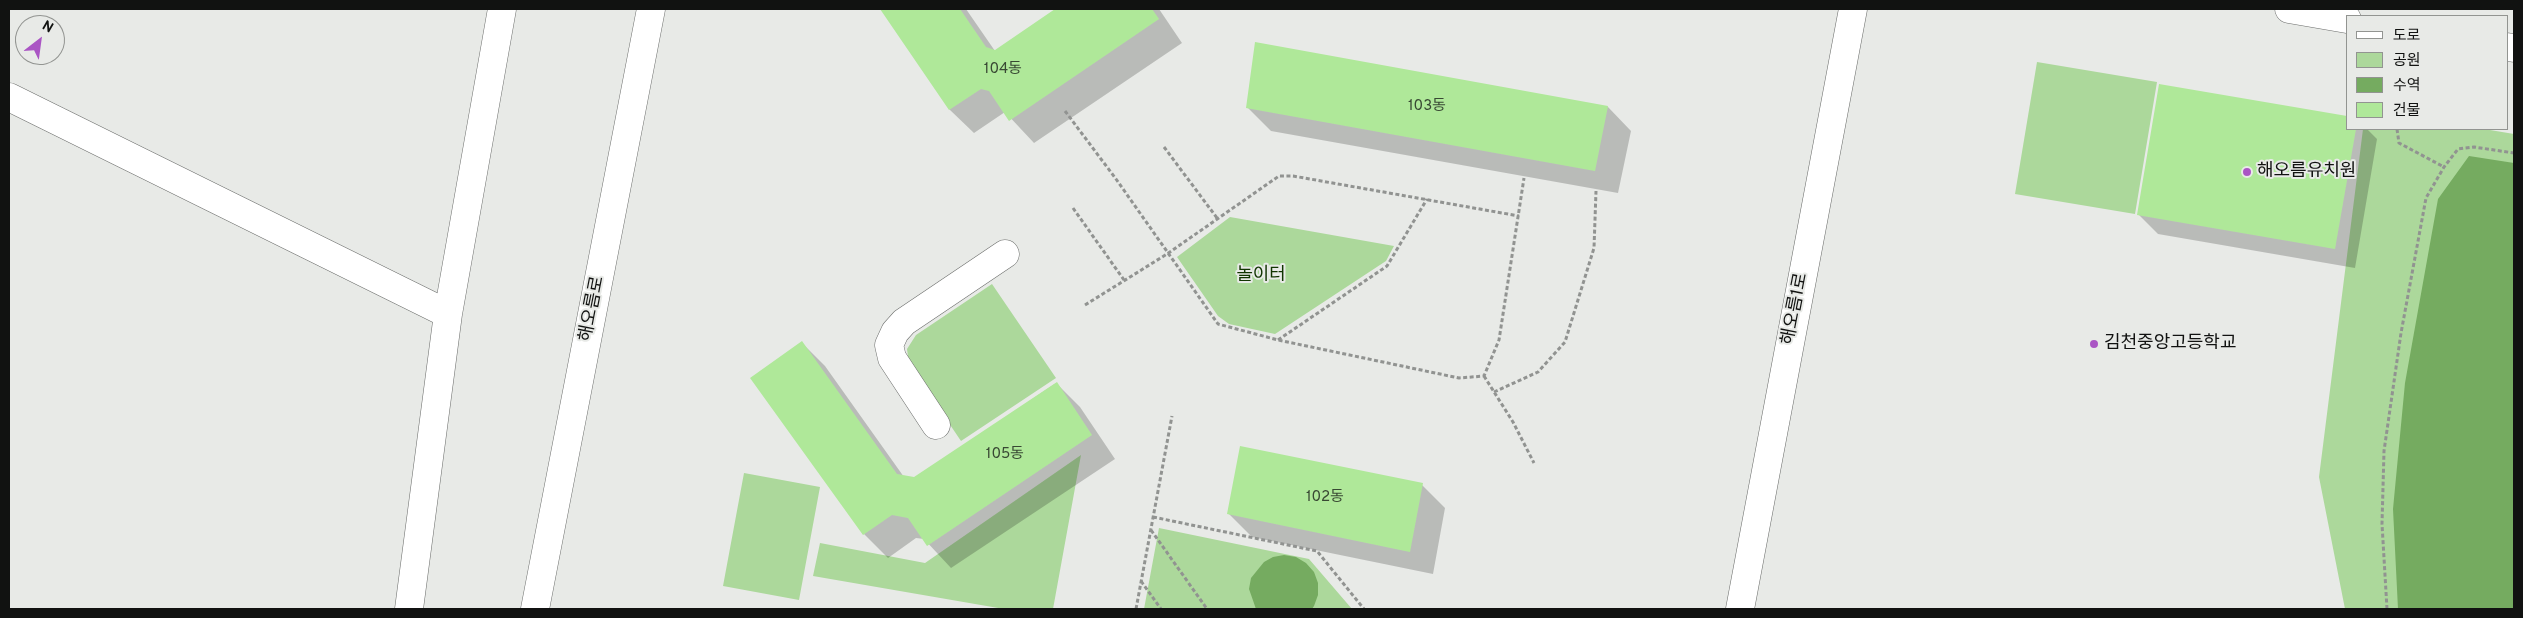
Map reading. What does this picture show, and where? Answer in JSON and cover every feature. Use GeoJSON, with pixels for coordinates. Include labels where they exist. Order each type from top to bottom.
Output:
{"type":"FeatureCollection","features":[{"type":"Feature","properties":{"kind":"street"},"geometry":{"type":"LineString","coordinates":[[409,609],[448,314],[502,9]]}},
{"type":"Feature","properties":{"kind":"street","name":"해오름로"},"geometry":{"type":"LineString","coordinates":[[535,609],[651,9]]}},
{"type":"Feature","properties":{"kind":"street","name":"해오름1로"},"geometry":{"type":"LineString","coordinates":[[1740,609],[1853,9]]}},
{"type":"Feature","properties":{"kind":"street"},"geometry":{"type":"LineString","coordinates":[[2289,9],[2346,19]]}},
{"type":"Feature","properties":{"kind":"street"},"geometry":{"type":"LineString","coordinates":[[9,97],[448,314]]}},
{"type":"Feature","properties":{"kind":"street"},"geometry":{"type":"LineString","coordinates":[[936,425],[892,358],[890,345],[895,332],[904,322],[1005,254]]}},
{"type":"Feature","properties":{"kind":"path"},"geometry":{"type":"LineString","coordinates":[[1065,111],[1116,179],[1218,324],[1278,340],[1459,378],[1484,376]]}},
{"type":"Feature","properties":{"kind":"path"},"geometry":{"type":"LineString","coordinates":[[2397,130],[2399,143],[2444,167]]}},
{"type":"Feature","properties":{"kind":"path"},"geometry":{"type":"LineString","coordinates":[[2387,609],[2382,524],[2384,451],[2401,333],[2426,198],[2444,167],[2458,149],[2474,146],[2514,153]]}},
{"type":"Feature","properties":{"kind":"path"},"geometry":{"type":"LineString","coordinates":[[1164,147],[1217,218]]}},
{"type":"Feature","properties":{"kind":"path"},"geometry":{"type":"LineString","coordinates":[[1085,305],[1167,254],[1278,176],[1293,176],[1519,216]]}},
{"type":"Feature","properties":{"kind":"path"},"geometry":{"type":"LineString","coordinates":[[1484,376],[1499,340],[1524,178]]}},
{"type":"Feature","properties":{"kind":"path"},"geometry":{"type":"LineString","coordinates":[[1494,392],[1538,372],[1565,342],[1594,248],[1596,191]]}},
{"type":"Feature","properties":{"kind":"path"},"geometry":{"type":"LineString","coordinates":[[1278,340],[1387,266],[1427,199]]}},
{"type":"Feature","properties":{"kind":"path"},"geometry":{"type":"LineString","coordinates":[[1073,208],[1124,280]]}},
{"type":"Feature","properties":{"kind":"path"},"geometry":{"type":"LineString","coordinates":[[1484,376],[1513,422],[1534,463]]}},
{"type":"Feature","properties":{"kind":"path"},"geometry":{"type":"LineString","coordinates":[[1136,609],[1172,416]]}},
{"type":"Feature","properties":{"kind":"path"},"geometry":{"type":"LineString","coordinates":[[1153,517],[1317,551],[1364,609]]}},
{"type":"Feature","properties":{"kind":"path"},"geometry":{"type":"LineString","coordinates":[[1150,530],[1207,609]]}},
{"type":"Feature","properties":{"kind":"path"},"geometry":{"type":"LineString","coordinates":[[1141,581],[1161,609]]}},
{"type":"Feature","properties":{"kind":"green space"},"geometry":{"type":"Polygon","coordinates":[[[2037,62],[2157,82],[2135,214],[2015,194],[2037,62]]]}},
{"type":"Feature","properties":{"kind":"green space"},"geometry":{"type":"Polygon","coordinates":[[[2363,130],[2490,130],[2514,134],[2514,609],[2345,609],[2319,477],[2363,130]]]}},
{"type":"Feature","properties":{"kind":"green space","name":"놀이터"},"geometry":{"type":"Polygon","coordinates":[[[1230,217],[1394,246],[1386,261],[1275,334],[1229,324],[1218,316],[1177,257],[1230,217]]]}},
{"type":"Feature","properties":{"kind":"green space"},"geometry":{"type":"Polygon","coordinates":[[[992,284],[1056,378],[961,441],[909,364],[907,349],[916,335],[992,284]]]}},
{"type":"Feature","properties":{"kind":"green space"},"geometry":{"type":"Polygon","coordinates":[[[1081,455],[1053,609],[1004,609],[813,576],[820,543],[925,563],[1081,455]]]}},
{"type":"Feature","properties":{"kind":"green space"},"geometry":{"type":"Polygon","coordinates":[[[744,473],[820,487],[799,600],[723,586],[744,473]]]}},
{"type":"Feature","properties":{"kind":"green space"},"geometry":{"type":"Polygon","coordinates":[[[1159,528],[1309,559],[1352,609],[1144,609],[1159,528]]]}},
{"type":"Feature","properties":{"kind":"water"},"geometry":{"type":"Polygon","coordinates":[[[2469,156],[2514,163],[2514,609],[2398,609],[2393,509],[2405,383],[2438,199],[2469,156]]]}},
{"type":"Feature","properties":{"kind":"water"},"geometry":{"type":"Polygon","coordinates":[[[1284,555],[1296,557],[1306,563],[1314,572],[1318,583],[1318,595],[1314,606],[1312,609],[1256,609],[1249,589],[1251,578],[1264,562],[1273,557],[1284,555]]]}},
{"type":"Feature","properties":{"kind":"building"},"geometry":{"type":"Polygon","coordinates":[[[880,9],[960,9],[986,47],[995,50],[1055,9],[1152,9],[1159,19],[1009,121],[989,91],[981,89],[949,110],[880,9]]]}},
{"type":"Feature","properties":{"kind":"building"},"geometry":{"type":"Polygon","coordinates":[[[1255,42],[1608,106],[1595,171],[1246,108],[1255,42]]]}},
{"type":"Feature","properties":{"kind":"building","name":"해오름유치원"},"geometry":{"type":"Polygon","coordinates":[[[2159,84],[2346,116],[2346,130],[2356,130],[2335,249],[2137,215],[2159,84]]]}},
{"type":"Feature","properties":{"kind":"building"},"geometry":{"type":"Polygon","coordinates":[[[802,341],[897,474],[914,477],[1057,382],[1092,435],[927,546],[908,518],[892,515],[863,535],[750,378],[802,341]]]}},
{"type":"Feature","properties":{"kind":"building"},"geometry":{"type":"Polygon","coordinates":[[[1240,446],[1423,483],[1410,552],[1227,514],[1240,446]]]}},
{"type":"Feature","properties":{"kind":"place","name":"해오름유치원"},"geometry":{"type":"Point","coordinates":[2247,172]}},
{"type":"Feature","properties":{"kind":"place","name":"김천중앙고등학교"},"geometry":{"type":"Point","coordinates":[2094,344]}}]}
